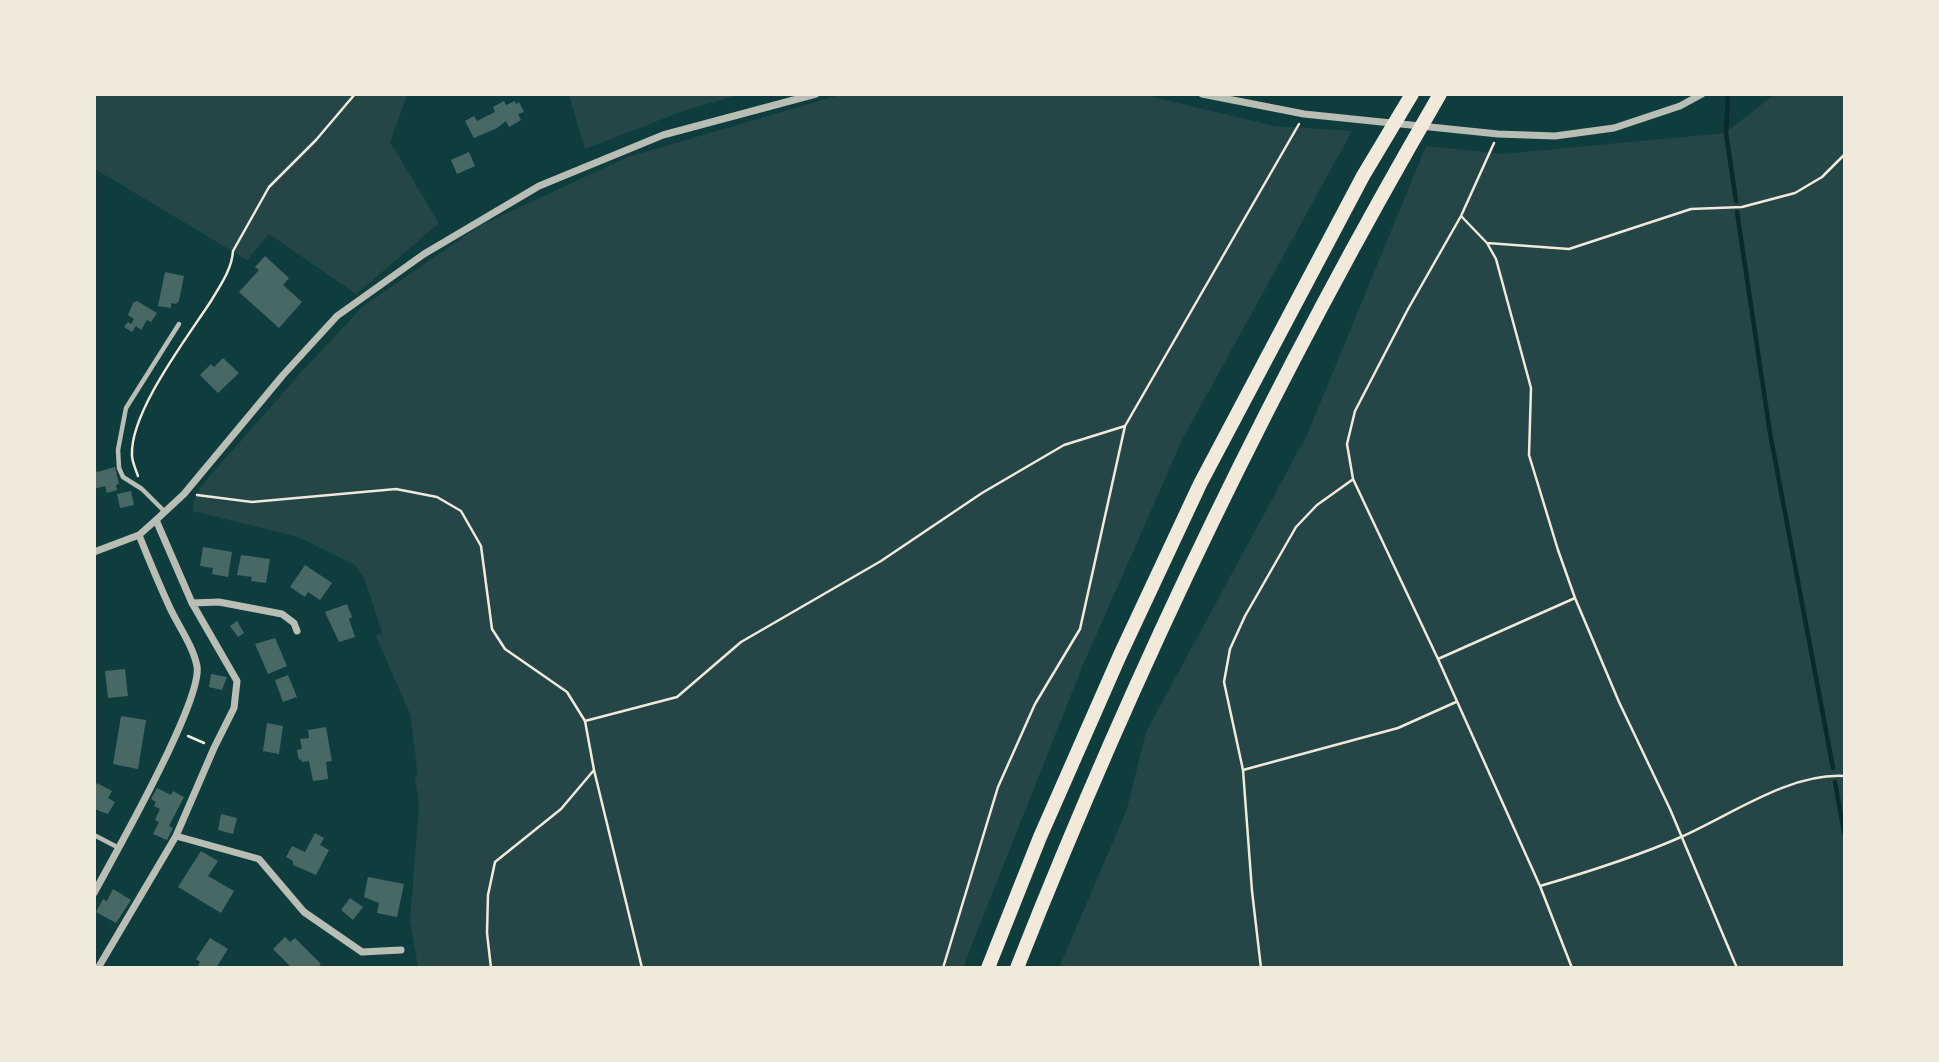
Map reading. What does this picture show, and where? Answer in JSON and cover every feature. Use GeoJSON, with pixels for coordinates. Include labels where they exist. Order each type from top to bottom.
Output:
{"type":"FeatureCollection","features":[{"type":"Feature","properties":{"kind":"highway"},"geometry":{"type":"LineString","coordinates":[[988,968],[1040,837],[1200,484],[1363,176],[1412,94]]}},
{"type":"Feature","properties":{"kind":"highway"},"geometry":{"type":"LineString","coordinates":[[1017,968],[1064,849],[1225,492],[1385,190],[1440,94]]}},
{"type":"Feature","properties":{"kind":"street"},"geometry":{"type":"LineString","coordinates":[[94,552],[139,535],[156,520],[184,494],[283,375],[337,316],[424,254],[539,186],[663,135],[816,94]]}},
{"type":"Feature","properties":{"kind":"street"},"geometry":{"type":"LineString","coordinates":[[1202,94],[1304,114],[1498,134],[1555,136],[1614,128],[1680,106],[1703,94]]}},
{"type":"Feature","properties":{"kind":"street"},"geometry":{"type":"LineString","coordinates":[[98,968],[176,836],[234,708],[237,681],[192,603],[156,520]]}},
{"type":"Feature","properties":{"kind":"street"},"geometry":{"type":"LineString","coordinates":[[94,893],[178,731],[192,696],[197,669],[139,535]]}},
{"type":"Feature","properties":{"kind":"street"},"geometry":{"type":"LineString","coordinates":[[192,603],[219,602],[282,614],[297,621],[297,631]]}},
{"type":"Feature","properties":{"kind":"street"},"geometry":{"type":"LineString","coordinates":[[176,836],[259,859],[304,912],[362,952],[401,950]]}},
{"type":"Feature","properties":{"kind":"lane"},"geometry":{"type":"LineString","coordinates":[[164,511],[142,489],[123,477],[119,467],[120,430],[126,408],[179,324]]}},
{"type":"Feature","properties":{"kind":"lane"},"geometry":{"type":"LineString","coordinates":[[94,835],[119,848]]}},
{"type":"Feature","properties":{"kind":"path"},"geometry":{"type":"LineString","coordinates":[[142,489],[132,456],[143,407],[218,290],[232,261],[233,251],[269,187],[316,140],[355,94]]}},
{"type":"Feature","properties":{"kind":"path"},"geometry":{"type":"LineString","coordinates":[[943,968],[998,788],[1035,704],[1080,629],[1125,426],[1304,114]]}},
{"type":"Feature","properties":{"kind":"path"},"geometry":{"type":"LineString","coordinates":[[1498,134],[1461,216],[1355,411],[1347,444],[1353,480],[1438,659],[1572,968]]}},
{"type":"Feature","properties":{"kind":"path"},"geometry":{"type":"LineString","coordinates":[[1487,243],[1569,249],[1691,209],[1742,206],[1796,193],[1822,177],[1844,155]]}},
{"type":"Feature","properties":{"kind":"path"},"geometry":{"type":"LineString","coordinates":[[1461,216],[1487,243],[1496,259],[1531,388],[1529,455],[1575,598],[1619,702],[1682,837],[1737,968]]}},
{"type":"Feature","properties":{"kind":"path"},"geometry":{"type":"LineString","coordinates":[[585,720],[677,697],[741,642],[881,561],[982,493],[1064,445],[1125,426]]}},
{"type":"Feature","properties":{"kind":"path"},"geometry":{"type":"LineString","coordinates":[[1261,968],[1243,770],[1224,682],[1230,649],[1245,616],[1296,527],[1317,505],[1353,480]]}},
{"type":"Feature","properties":{"kind":"path"},"geometry":{"type":"LineString","coordinates":[[196,495],[252,502],[396,489],[437,497],[461,512],[481,546],[492,629],[505,649],[567,692],[585,720],[594,770],[642,968]]}},
{"type":"Feature","properties":{"kind":"path"},"geometry":{"type":"LineString","coordinates":[[1438,659],[1575,598]]}},
{"type":"Feature","properties":{"kind":"path"},"geometry":{"type":"LineString","coordinates":[[1243,770],[1398,728],[1456,702]]}},
{"type":"Feature","properties":{"kind":"path"},"geometry":{"type":"LineString","coordinates":[[178,731],[214,748]]}},
{"type":"Feature","properties":{"kind":"path"},"geometry":{"type":"LineString","coordinates":[[491,968],[487,933],[488,895],[495,862],[561,809],[594,770]]}},
{"type":"Feature","properties":{"kind":"path"},"geometry":{"type":"LineString","coordinates":[[1539,887],[1612,864],[1682,837],[1794,783],[1832,775],[1844,776]]}},
{"type":"Feature","properties":{"kind":"shaded area"},"geometry":{"type":"Polygon","coordinates":[[[569,94],[738,95],[683,111],[585,149],[569,94]]]}},
{"type":"Feature","properties":{"kind":"shaded area"},"geometry":{"type":"Polygon","coordinates":[[[848,94],[1145,95],[1274,126],[1352,131],[1183,438],[1083,665],[963,967],[418,967],[410,920],[419,805],[410,714],[376,636],[382,633],[365,580],[355,565],[298,537],[193,511],[194,500],[202,485],[362,307],[481,225],[628,157],[848,94]]]}},
{"type":"Feature","properties":{"kind":"shaded area"},"geometry":{"type":"Polygon","coordinates":[[[95,95],[407,95],[390,142],[439,223],[356,294],[269,234],[247,260],[95,169],[95,95]]]}},
{"type":"Feature","properties":{"kind":"shaded area"},"geometry":{"type":"Polygon","coordinates":[[[1774,95],[1844,95],[1844,967],[1059,968],[1127,809],[1146,732],[1307,435],[1426,146],[1503,154],[1725,133],[1774,95]]]}},
{"type":"Feature","properties":{"kind":"building"},"geometry":{"type":"Polygon","coordinates":[[[504,101],[506,105],[519,102],[524,112],[518,114],[521,120],[509,127],[506,121],[474,138],[465,121],[474,116],[477,121],[495,112],[493,107],[504,101]]]}},
{"type":"Feature","properties":{"kind":"building"},"geometry":{"type":"Polygon","coordinates":[[[469,152],[475,166],[457,174],[451,160],[469,152]]]}},
{"type":"Feature","properties":{"kind":"building"},"geometry":{"type":"Polygon","coordinates":[[[265,256],[289,278],[283,285],[302,302],[279,328],[239,292],[259,270],[255,267],[265,256]]]}},
{"type":"Feature","properties":{"kind":"building"},"geometry":{"type":"Polygon","coordinates":[[[165,272],[184,276],[179,301],[176,304],[171,303],[171,308],[158,306],[165,272]]]}},
{"type":"Feature","properties":{"kind":"building"},"geometry":{"type":"Polygon","coordinates":[[[137,301],[157,313],[151,322],[147,320],[141,330],[136,326],[132,332],[124,327],[134,319],[128,315],[133,303],[137,301]]]}},
{"type":"Feature","properties":{"kind":"building"},"geometry":{"type":"Polygon","coordinates":[[[223,358],[239,373],[218,393],[200,375],[211,364],[214,367],[223,358]]]}},
{"type":"Feature","properties":{"kind":"building"},"geometry":{"type":"Polygon","coordinates":[[[94,467],[97,472],[115,467],[119,484],[116,485],[117,490],[107,493],[105,486],[94,489],[94,467]]]}},
{"type":"Feature","properties":{"kind":"building"},"geometry":{"type":"Polygon","coordinates":[[[131,491],[134,505],[120,508],[117,494],[131,491]]]}},
{"type":"Feature","properties":{"kind":"building"},"geometry":{"type":"Polygon","coordinates":[[[203,547],[232,552],[228,577],[212,574],[213,568],[200,566],[203,547]]]}},
{"type":"Feature","properties":{"kind":"building"},"geometry":{"type":"Polygon","coordinates":[[[241,555],[270,559],[266,583],[237,575],[241,555]]]}},
{"type":"Feature","properties":{"kind":"building"},"geometry":{"type":"Polygon","coordinates":[[[305,565],[332,583],[320,600],[308,592],[305,597],[290,587],[305,565]]]}},
{"type":"Feature","properties":{"kind":"building"},"geometry":{"type":"Polygon","coordinates":[[[347,604],[355,637],[339,642],[325,612],[347,604]]]}},
{"type":"Feature","properties":{"kind":"building"},"geometry":{"type":"Polygon","coordinates":[[[237,621],[244,633],[238,637],[230,626],[237,621]]]}},
{"type":"Feature","properties":{"kind":"building"},"geometry":{"type":"Polygon","coordinates":[[[275,638],[287,666],[268,674],[255,644],[275,638]]]}},
{"type":"Feature","properties":{"kind":"building"},"geometry":{"type":"Polygon","coordinates":[[[125,669],[128,696],[108,698],[105,671],[125,669]]]}},
{"type":"Feature","properties":{"kind":"building"},"geometry":{"type":"Polygon","coordinates":[[[211,674],[227,677],[222,690],[209,687],[211,674]]]}},
{"type":"Feature","properties":{"kind":"building"},"geometry":{"type":"Polygon","coordinates":[[[288,675],[297,697],[283,702],[275,680],[288,675]]]}},
{"type":"Feature","properties":{"kind":"building"},"geometry":{"type":"Polygon","coordinates":[[[121,716],[146,720],[138,769],[113,764],[121,716]]]}},
{"type":"Feature","properties":{"kind":"building"},"geometry":{"type":"Polygon","coordinates":[[[267,723],[283,726],[279,754],[263,751],[267,723]]]}},
{"type":"Feature","properties":{"kind":"building"},"geometry":{"type":"Polygon","coordinates":[[[326,727],[332,761],[326,762],[328,779],[313,781],[309,761],[299,760],[297,750],[302,749],[300,739],[309,738],[308,730],[326,727]]]}},
{"type":"Feature","properties":{"kind":"building"},"geometry":{"type":"Polygon","coordinates":[[[97,783],[112,791],[108,798],[115,802],[108,814],[94,809],[94,788],[97,783]]]}},
{"type":"Feature","properties":{"kind":"building"},"geometry":{"type":"Polygon","coordinates":[[[157,788],[171,795],[173,791],[184,797],[169,826],[173,828],[167,840],[153,834],[159,822],[155,820],[160,809],[154,806],[156,802],[151,799],[157,788]]]}},
{"type":"Feature","properties":{"kind":"building"},"geometry":{"type":"Polygon","coordinates":[[[221,814],[237,818],[233,834],[218,830],[221,814]]]}},
{"type":"Feature","properties":{"kind":"building"},"geometry":{"type":"Polygon","coordinates":[[[315,833],[324,838],[320,845],[329,850],[316,875],[293,865],[293,861],[286,857],[292,846],[305,852],[315,833]]]}},
{"type":"Feature","properties":{"kind":"building"},"geometry":{"type":"Polygon","coordinates":[[[201,851],[218,861],[208,876],[234,891],[221,913],[178,887],[201,851]]]}},
{"type":"Feature","properties":{"kind":"building"},"geometry":{"type":"Polygon","coordinates":[[[368,877],[404,884],[397,917],[377,913],[379,903],[364,897],[368,877]]]}},
{"type":"Feature","properties":{"kind":"building"},"geometry":{"type":"Polygon","coordinates":[[[113,889],[131,900],[116,923],[96,912],[103,899],[107,901],[113,889]]]}},
{"type":"Feature","properties":{"kind":"building"},"geometry":{"type":"Polygon","coordinates":[[[350,898],[363,907],[353,920],[341,910],[350,898]]]}},
{"type":"Feature","properties":{"kind":"building"},"geometry":{"type":"Polygon","coordinates":[[[285,937],[290,942],[295,938],[321,964],[317,968],[292,968],[273,949],[285,937]]]}},
{"type":"Feature","properties":{"kind":"building"},"geometry":{"type":"Polygon","coordinates":[[[210,938],[228,949],[216,968],[197,968],[200,962],[196,959],[210,938]]]}},
{"type":"Feature","properties":{"kind":"waterway"},"geometry":{"type":"LineString","coordinates":[[1728,96],[1726,133],[1736,201]]}},
{"type":"Feature","properties":{"kind":"waterway"},"geometry":{"type":"LineString","coordinates":[[1737,212],[1770,433],[1833,768]]}},
{"type":"Feature","properties":{"kind":"waterway"},"geometry":{"type":"LineString","coordinates":[[1835,782],[1844,832]]}}]}
